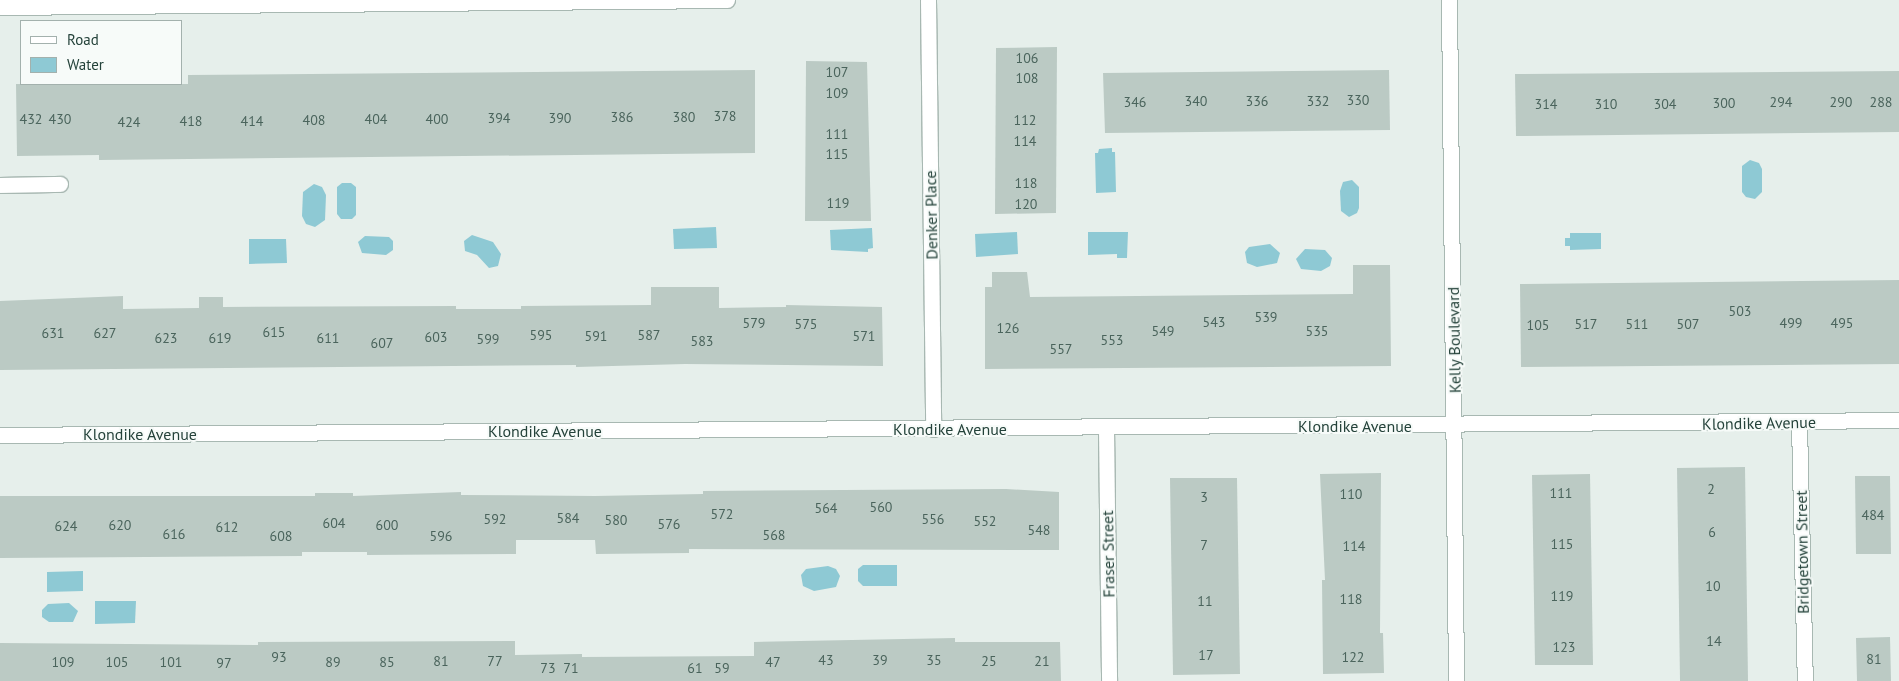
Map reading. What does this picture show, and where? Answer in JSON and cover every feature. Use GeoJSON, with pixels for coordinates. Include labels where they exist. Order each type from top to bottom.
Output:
{"type":"FeatureCollection","features":[{"type":"Feature","properties":{"kind":"street"},"geometry":{"type":"LineString","coordinates":[[0,7],[726,0]]}},
{"type":"Feature","properties":{"kind":"street","name":"Denker Place"},"geometry":{"type":"LineString","coordinates":[[928,0],[933,429]]}},
{"type":"Feature","properties":{"kind":"street","name":"Kelly Boulevard"},"geometry":{"type":"LineString","coordinates":[[1450,0],[1456,425],[1456,681]]}},
{"type":"Feature","properties":{"kind":"street"},"geometry":{"type":"LineString","coordinates":[[0,185],[60,184]]}},
{"type":"Feature","properties":{"kind":"street","name":"Klondike Avenue"},"geometry":{"type":"LineString","coordinates":[[0,435],[1800,423],[1899,420]]}},
{"type":"Feature","properties":{"kind":"street","name":"Bridgetown Street"},"geometry":{"type":"LineString","coordinates":[[1800,423],[1804,681]]}},
{"type":"Feature","properties":{"kind":"street","name":"Fraser Street"},"geometry":{"type":"LineString","coordinates":[[1106,428],[1110,681]]}},
{"type":"Feature","properties":{"kind":"water"},"geometry":{"type":"Polygon","coordinates":[[[1112,148],[1112,152],[1115,152],[1116,192],[1096,193],[1095,153],[1098,153],[1099,149],[1112,148]]]}},
{"type":"Feature","properties":{"kind":"water"},"geometry":{"type":"Polygon","coordinates":[[[1750,160],[1759,163],[1762,169],[1762,192],[1755,199],[1746,197],[1742,192],[1742,166],[1750,160]]]}},
{"type":"Feature","properties":{"kind":"water"},"geometry":{"type":"Polygon","coordinates":[[[1352,180],[1359,187],[1359,208],[1357,213],[1349,217],[1341,211],[1340,191],[1343,182],[1352,180]]]}},
{"type":"Feature","properties":{"kind":"water"},"geometry":{"type":"Polygon","coordinates":[[[342,183],[351,183],[356,187],[356,215],[352,219],[341,219],[337,214],[337,187],[342,183]]]}},
{"type":"Feature","properties":{"kind":"water"},"geometry":{"type":"Polygon","coordinates":[[[314,184],[322,187],[326,195],[325,220],[315,227],[306,224],[302,216],[303,192],[314,184]]]}},
{"type":"Feature","properties":{"kind":"water"},"geometry":{"type":"Polygon","coordinates":[[[716,227],[717,248],[674,249],[673,229],[716,227]]]}},
{"type":"Feature","properties":{"kind":"water"},"geometry":{"type":"Polygon","coordinates":[[[872,228],[873,248],[868,249],[868,252],[831,250],[830,230],[872,228]]]}},
{"type":"Feature","properties":{"kind":"water"},"geometry":{"type":"Polygon","coordinates":[[[1017,232],[1018,254],[976,257],[975,234],[1017,232]]]}},
{"type":"Feature","properties":{"kind":"water"},"geometry":{"type":"Polygon","coordinates":[[[1088,232],[1128,232],[1127,258],[1117,258],[1117,254],[1088,255],[1088,232]]]}},
{"type":"Feature","properties":{"kind":"water"},"geometry":{"type":"Polygon","coordinates":[[[1570,233],[1601,233],[1601,249],[1570,250],[1570,246],[1565,246],[1565,238],[1570,238],[1570,233]]]}},
{"type":"Feature","properties":{"kind":"water"},"geometry":{"type":"Polygon","coordinates":[[[472,235],[493,242],[501,254],[498,266],[489,268],[477,255],[465,251],[464,241],[472,235]]]}},
{"type":"Feature","properties":{"kind":"water"},"geometry":{"type":"Polygon","coordinates":[[[365,236],[389,237],[393,241],[393,250],[386,255],[362,253],[358,242],[365,236]]]}},
{"type":"Feature","properties":{"kind":"water"},"geometry":{"type":"Polygon","coordinates":[[[249,239],[286,239],[287,263],[249,264],[249,239]]]}},
{"type":"Feature","properties":{"kind":"water"},"geometry":{"type":"Polygon","coordinates":[[[1270,244],[1280,253],[1277,263],[1257,267],[1247,263],[1245,252],[1249,247],[1270,244]]]}},
{"type":"Feature","properties":{"kind":"water"},"geometry":{"type":"Polygon","coordinates":[[[1305,249],[1325,250],[1332,258],[1330,266],[1321,271],[1301,269],[1296,259],[1305,249]]]}},
{"type":"Feature","properties":{"kind":"water"},"geometry":{"type":"Polygon","coordinates":[[[863,565],[897,565],[897,586],[863,586],[858,581],[858,569],[863,565]]]}},
{"type":"Feature","properties":{"kind":"water"},"geometry":{"type":"Polygon","coordinates":[[[828,566],[836,569],[840,576],[836,587],[814,591],[803,586],[801,575],[806,569],[828,566]]]}},
{"type":"Feature","properties":{"kind":"water"},"geometry":{"type":"Polygon","coordinates":[[[83,571],[83,591],[47,592],[47,572],[83,571]]]}},
{"type":"Feature","properties":{"kind":"water"},"geometry":{"type":"Polygon","coordinates":[[[95,601],[136,601],[135,623],[95,624],[95,601]]]}},
{"type":"Feature","properties":{"kind":"water"},"geometry":{"type":"Polygon","coordinates":[[[69,603],[78,611],[73,622],[49,622],[42,617],[42,610],[48,604],[69,603]]]}},
{"type":"Feature","properties":{"kind":"building"},"geometry":{"type":"Polygon","coordinates":[[[1057,47],[1056,213],[995,214],[996,48],[1057,47]]]}},
{"type":"Feature","properties":{"kind":"building"},"geometry":{"type":"Polygon","coordinates":[[[806,61],[867,62],[871,221],[805,221],[806,61]]]}},
{"type":"Feature","properties":{"kind":"building"},"geometry":{"type":"Polygon","coordinates":[[[755,70],[755,153],[99,160],[99,155],[17,156],[16,84],[182,85],[188,84],[188,75],[755,70]]]}},
{"type":"Feature","properties":{"kind":"building"},"geometry":{"type":"Polygon","coordinates":[[[1389,70],[1390,130],[1105,133],[1103,73],[1389,70]]]}},
{"type":"Feature","properties":{"kind":"building"},"geometry":{"type":"Polygon","coordinates":[[[1899,71],[1899,132],[1516,136],[1515,74],[1899,71]]]}},
{"type":"Feature","properties":{"kind":"building"},"geometry":{"type":"Polygon","coordinates":[[[1353,265],[1390,265],[1391,366],[985,369],[985,287],[992,287],[992,272],[1027,272],[1030,297],[1353,294],[1353,265]]]}},
{"type":"Feature","properties":{"kind":"building"},"geometry":{"type":"Polygon","coordinates":[[[1899,280],[1899,364],[1521,367],[1520,284],[1899,280]]]}},
{"type":"Feature","properties":{"kind":"building"},"geometry":{"type":"Polygon","coordinates":[[[651,287],[719,287],[719,308],[786,307],[786,305],[882,307],[883,366],[685,364],[576,367],[576,365],[0,370],[0,301],[123,296],[123,309],[199,308],[199,297],[223,297],[223,307],[456,306],[456,309],[521,309],[521,306],[651,305],[651,287]]]}},
{"type":"Feature","properties":{"kind":"building"},"geometry":{"type":"Polygon","coordinates":[[[1745,467],[1748,681],[1680,681],[1677,468],[1745,467]]]}},
{"type":"Feature","properties":{"kind":"building"},"geometry":{"type":"Polygon","coordinates":[[[1381,473],[1380,633],[1383,633],[1384,673],[1323,674],[1322,580],[1325,580],[1320,474],[1381,473]]]}},
{"type":"Feature","properties":{"kind":"building"},"geometry":{"type":"Polygon","coordinates":[[[1590,474],[1593,665],[1535,665],[1532,475],[1590,474]]]}},
{"type":"Feature","properties":{"kind":"building"},"geometry":{"type":"Polygon","coordinates":[[[1855,476],[1890,476],[1891,554],[1856,554],[1855,476]]]}},
{"type":"Feature","properties":{"kind":"building"},"geometry":{"type":"Polygon","coordinates":[[[1170,478],[1237,478],[1240,674],[1173,675],[1170,478]]]}},
{"type":"Feature","properties":{"kind":"building"},"geometry":{"type":"Polygon","coordinates":[[[1006,489],[1059,492],[1059,550],[689,549],[689,553],[596,554],[595,540],[516,540],[516,554],[367,555],[367,552],[302,552],[302,556],[0,558],[0,496],[315,496],[315,493],[353,493],[353,496],[461,492],[461,495],[595,496],[703,494],[703,491],[1006,489]]]}},
{"type":"Feature","properties":{"kind":"building"},"geometry":{"type":"Polygon","coordinates":[[[1890,637],[1891,681],[1857,681],[1856,638],[1890,637]]]}},
{"type":"Feature","properties":{"kind":"building"},"geometry":{"type":"Polygon","coordinates":[[[955,638],[955,642],[1060,642],[1061,681],[0,681],[0,643],[258,645],[258,642],[515,641],[515,655],[582,654],[582,657],[754,656],[754,642],[955,638]]]}}]}
